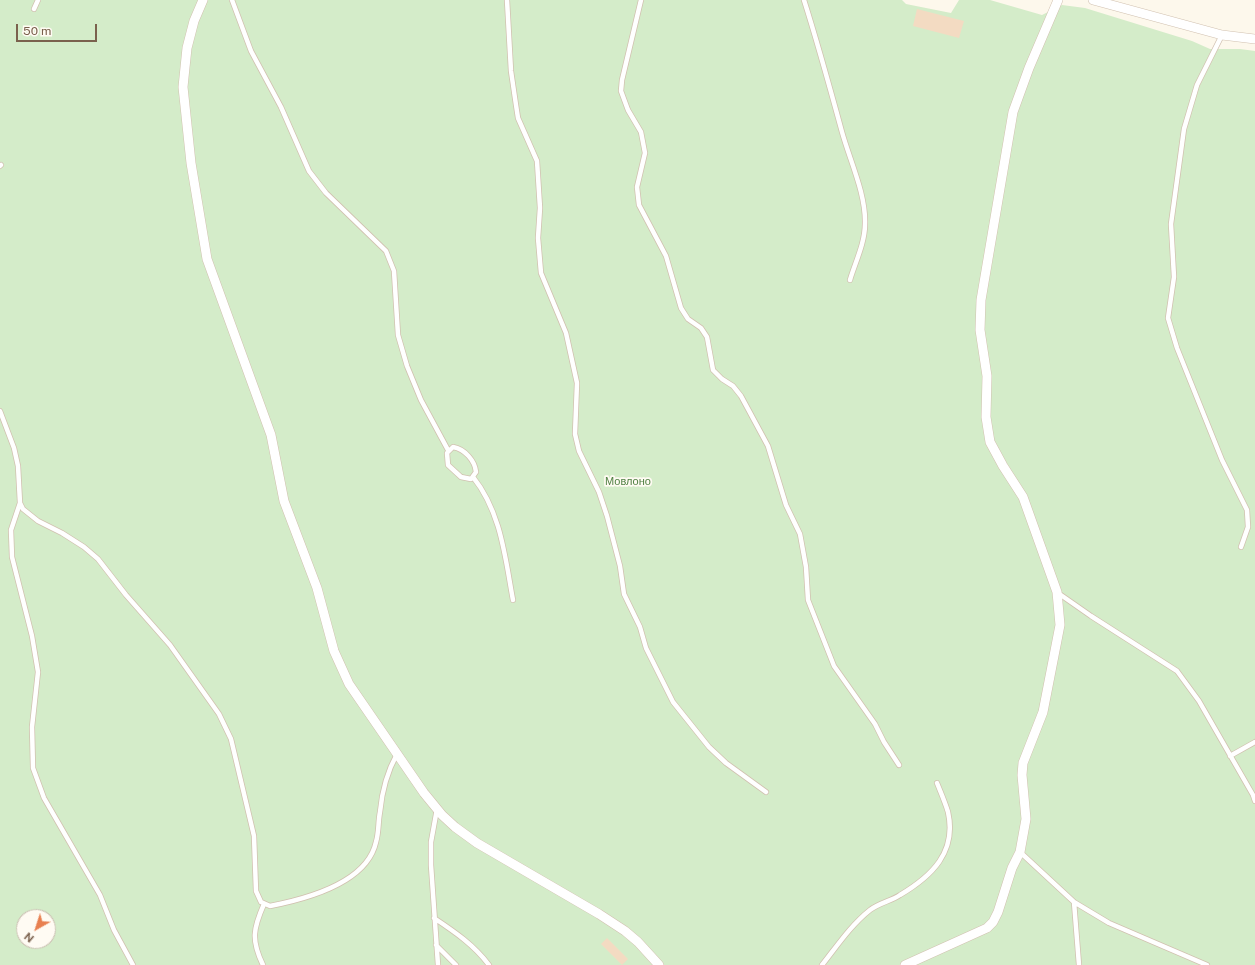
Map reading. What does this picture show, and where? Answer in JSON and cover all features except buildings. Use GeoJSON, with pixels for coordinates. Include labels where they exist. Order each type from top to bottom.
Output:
{"type":"FeatureCollection","features":[{"type":"Feature","properties":{"kind":"street"},"geometry":{"type":"LineString","coordinates":[[203,0],[194,21],[186,48],[183,87],[191,163],[207,259],[272,436],[284,501],[317,588],[334,652],[349,684],[398,753],[424,793],[455,827],[478,843],[599,914],[625,931],[638,942],[659,965]]}},
{"type":"Feature","properties":{"kind":"street"},"geometry":{"type":"LineString","coordinates":[[905,965],[987,928],[993,922],[998,912],[1012,868],[1020,852],[1026,820],[1022,775],[1024,763],[1043,712],[1060,625],[1057,592],[1023,497],[1003,466],[990,442],[986,417],[987,376],[980,330],[981,300],[1013,112],[1029,68],[1058,0]]}},
{"type":"Feature","properties":{"kind":"street"},"geometry":{"type":"LineString","coordinates":[[1093,0],[1222,35],[1255,39]]}},
{"type":"Feature","properties":{"kind":"lane"},"geometry":{"type":"LineString","coordinates":[[34,9],[38,0]]}},
{"type":"Feature","properties":{"kind":"lane"},"geometry":{"type":"LineString","coordinates":[[232,0],[251,51],[281,106],[309,171],[326,193],[386,251],[394,271],[398,335],[407,366],[421,400],[448,450],[446,457],[450,468],[461,477],[468,479],[473,477]]}},
{"type":"Feature","properties":{"kind":"lane"},"geometry":{"type":"LineString","coordinates":[[506,0],[511,71],[518,118],[537,161],[540,208],[538,238],[541,273],[551,302],[566,333],[577,383],[575,434],[579,452],[599,492],[607,516],[620,566],[624,594],[640,627],[646,648],[673,702],[726,763],[766,792]]}},
{"type":"Feature","properties":{"kind":"lane"},"geometry":{"type":"LineString","coordinates":[[640,0],[622,80],[621,92],[628,110],[641,132],[645,153],[637,187],[639,205],[666,256],[681,308],[688,319],[701,328],[707,337],[713,370],[722,379],[733,386],[741,396],[768,446],[786,505],[800,534],[806,567],[808,600],[834,666],[875,724],[884,742],[899,765]]}},
{"type":"Feature","properties":{"kind":"lane"},"geometry":{"type":"LineString","coordinates":[[804,0],[859,184],[863,208],[865,224],[850,280]]}},
{"type":"Feature","properties":{"kind":"lane"},"geometry":{"type":"LineString","coordinates":[[1222,35],[1197,85],[1184,129],[1171,224],[1174,277],[1168,318],[1178,348],[1222,460],[1247,510],[1248,527],[1241,547]]}},
{"type":"Feature","properties":{"kind":"lane"},"geometry":{"type":"LineString","coordinates":[[0,411],[14,448],[18,466],[20,503],[11,530],[12,557],[32,636],[38,672],[32,727],[33,768],[44,798],[100,895],[114,930],[134,965]]}},
{"type":"Feature","properties":{"kind":"lane"},"geometry":{"type":"LineString","coordinates":[[448,450],[454,447],[457,448],[467,455],[475,468],[473,477],[488,499],[500,532],[513,600]]}},
{"type":"Feature","properties":{"kind":"lane"},"geometry":{"type":"LineString","coordinates":[[20,503],[23,509],[33,518],[79,543],[98,559],[126,595],[170,645],[219,714],[231,739],[241,781],[254,836],[256,891],[258,898],[264,904],[274,905],[329,889],[357,873],[364,867],[376,843],[380,809],[386,780],[398,753]]}},
{"type":"Feature","properties":{"kind":"lane"},"geometry":{"type":"LineString","coordinates":[[1057,592],[1091,616],[1177,671],[1199,700],[1255,801]]}},
{"type":"Feature","properties":{"kind":"lane"},"geometry":{"type":"LineString","coordinates":[[1230,756],[1255,742]]}},
{"type":"Feature","properties":{"kind":"lane"},"geometry":{"type":"LineString","coordinates":[[822,965],[854,924],[871,909],[900,896],[919,882],[942,860],[949,840],[948,813],[937,783]]}},
{"type":"Feature","properties":{"kind":"lane"},"geometry":{"type":"LineString","coordinates":[[437,809],[431,850],[438,965]]}},
{"type":"Feature","properties":{"kind":"lane"},"geometry":{"type":"LineString","coordinates":[[1020,852],[1074,902],[1109,923],[1207,965]]}},
{"type":"Feature","properties":{"kind":"lane"},"geometry":{"type":"LineString","coordinates":[[1074,902],[1079,965]]}},
{"type":"Feature","properties":{"kind":"lane"},"geometry":{"type":"LineString","coordinates":[[263,965],[256,951],[254,932],[256,921],[264,904]]}},
{"type":"Feature","properties":{"kind":"lane"},"geometry":{"type":"LineString","coordinates":[[434,918],[480,952],[489,965]]}},
{"type":"Feature","properties":{"kind":"lane"},"geometry":{"type":"LineString","coordinates":[[436,945],[456,965]]}},
{"type":"Feature","properties":{"kind":"green space","name":"Мовлоно"},"geometry":{"type":"Polygon","coordinates":[[[0,0],[902,0],[906,4],[951,13],[959,0],[990,0],[1042,15],[1062,5],[1085,8],[1192,41],[1210,49],[1240,49],[1255,51],[1255,965],[0,965],[0,0]]]}}]}
